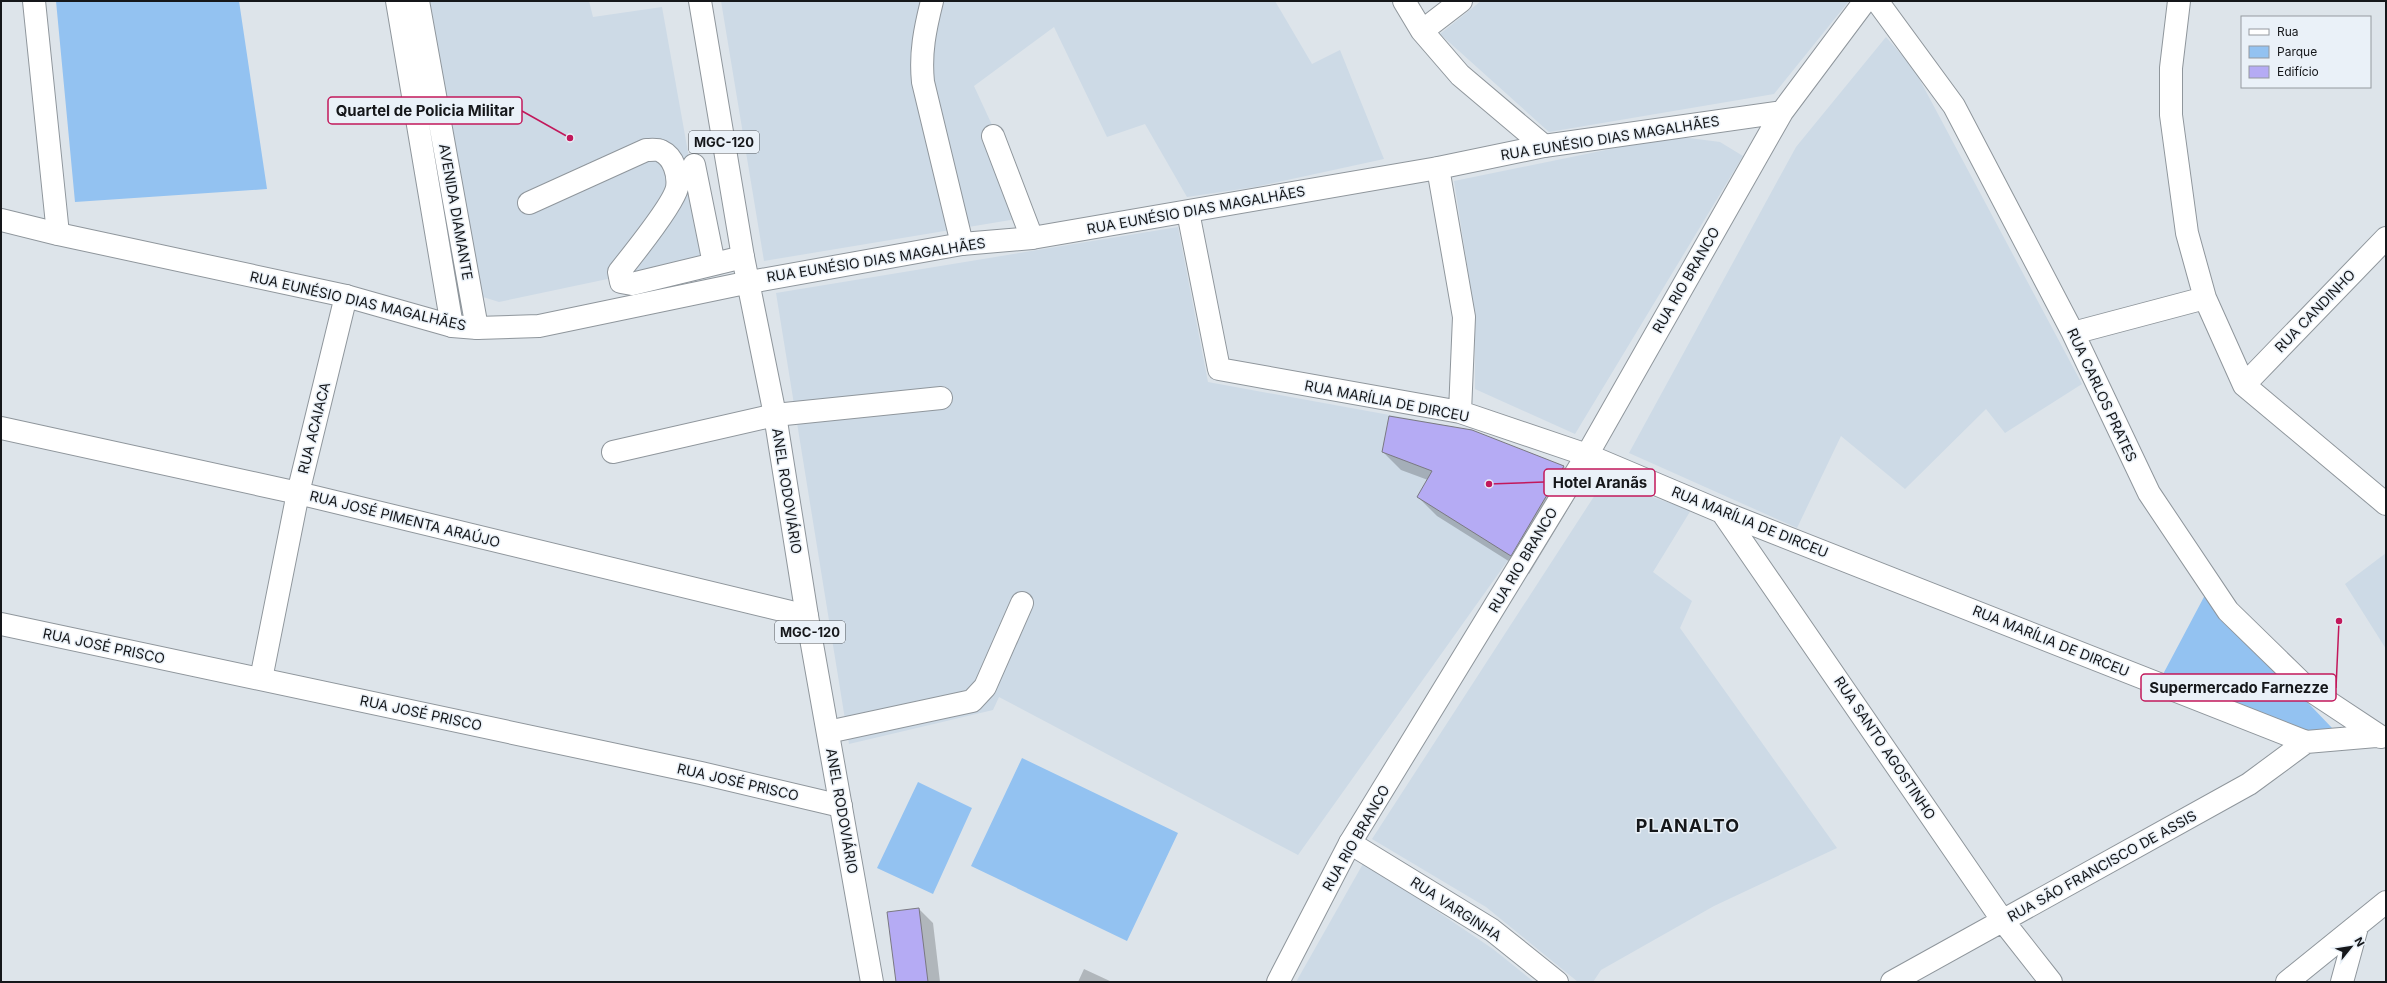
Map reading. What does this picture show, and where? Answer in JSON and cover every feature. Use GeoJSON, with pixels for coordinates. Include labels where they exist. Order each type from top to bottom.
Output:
{"type":"FeatureCollection","features":[{"type":"Feature","properties":{"kind":"street"},"geometry":{"type":"LineString","coordinates":[[34,1],[58,234]]}},
{"type":"Feature","properties":{"kind":"street","name":"AVENIDA DIAMANTE"},"geometry":{"type":"LineString","coordinates":[[397,1],[452,326]]}},
{"type":"Feature","properties":{"kind":"street","name":"AVENIDA DIAMANTE"},"geometry":{"type":"LineString","coordinates":[[418,1],[477,328]]}},
{"type":"Feature","properties":{"kind":"street","name":"ANEL RODOVIÁRIO"},"geometry":{"type":"LineString","coordinates":[[700,1],[743,257],[750,282],[775,415],[807,616],[872,982]]}},
{"type":"Feature","properties":{"kind":"street"},"geometry":{"type":"LineString","coordinates":[[932,1],[923,36],[921,60],[923,82],[962,244]]}},
{"type":"Feature","properties":{"kind":"street"},"geometry":{"type":"LineString","coordinates":[[1404,1],[1422,31],[1460,75],[1544,146]]}},
{"type":"Feature","properties":{"kind":"street"},"geometry":{"type":"LineString","coordinates":[[1422,31],[1461,1]]}},
{"type":"Feature","properties":{"kind":"street","name":"RUA RIO BRANCO"},"geometry":{"type":"LineString","coordinates":[[1278,982],[1350,843],[1587,455],[1782,112],[1865,1]]}},
{"type":"Feature","properties":{"kind":"street","name":"RUA CARLOS PRATES"},"geometry":{"type":"LineString","coordinates":[[1877,1],[1954,106],[2073,333],[2149,493],[2228,611],[2307,688],[2381,738]]}},
{"type":"Feature","properties":{"kind":"street"},"geometry":{"type":"LineString","coordinates":[[2179,1],[2171,68],[2171,115],[2187,233],[2205,298],[2244,385],[2386,504]]}},
{"type":"Feature","properties":{"kind":"street","name":"RUA EUNÉSIO DIAS MAGALHÃES"},"geometry":{"type":"LineString","coordinates":[[1,220],[58,234],[346,296],[452,326],[477,328],[539,326],[750,282],[962,244],[1032,238],[1438,168],[1544,146],[1782,112]]}},
{"type":"Feature","properties":{"kind":"street"},"geometry":{"type":"LineString","coordinates":[[993,136],[1032,238]]}},
{"type":"Feature","properties":{"kind":"street"},"geometry":{"type":"LineString","coordinates":[[529,203],[646,150],[661,150],[672,160],[676,173],[676,188],[670,202],[618,272],[619,278],[626,284],[632,284],[743,257]]}},
{"type":"Feature","properties":{"kind":"street"},"geometry":{"type":"LineString","coordinates":[[694,165],[714,264]]}},
{"type":"Feature","properties":{"kind":"street"},"geometry":{"type":"LineString","coordinates":[[1438,168],[1464,317],[1460,412]]}},
{"type":"Feature","properties":{"kind":"street","name":"RUA MARÍLIA DE DIRCEU"},"geometry":{"type":"LineString","coordinates":[[1188,212],[1219,369],[1460,412],[1587,455],[1722,512],[2306,742],[2381,738]]}},
{"type":"Feature","properties":{"kind":"street","name":"RUA CANDINHO"},"geometry":{"type":"LineString","coordinates":[[2244,385],[2386,238]]}},
{"type":"Feature","properties":{"kind":"street","name":"RUA ACAIACA"},"geometry":{"type":"LineString","coordinates":[[261,679],[298,493],[346,296]]}},
{"type":"Feature","properties":{"kind":"street"},"geometry":{"type":"LineString","coordinates":[[2073,333],[2205,298]]}},
{"type":"Feature","properties":{"kind":"street"},"geometry":{"type":"LineString","coordinates":[[613,452],[775,415],[941,398]]}},
{"type":"Feature","properties":{"kind":"street","name":"RUA JOSÉ PIMENTA ARAÚJO"},"geometry":{"type":"LineString","coordinates":[[1,428],[298,493],[807,616]]}},
{"type":"Feature","properties":{"kind":"street","name":"RUA SANTO AGOSTINHO"},"geometry":{"type":"LineString","coordinates":[[1722,512],[2003,921],[2052,982]]}},
{"type":"Feature","properties":{"kind":"street"},"geometry":{"type":"LineString","coordinates":[[828,732],[972,701],[985,687],[1022,603]]}},
{"type":"Feature","properties":{"kind":"street","name":"RUA JOSÉ PRISCO"},"geometry":{"type":"LineString","coordinates":[[1,624],[694,772],[841,806]]}},
{"type":"Feature","properties":{"kind":"street","name":"RUA SÃO FRANCISCO DE ASSIS"},"geometry":{"type":"LineString","coordinates":[[1892,982],[2249,784],[2306,742]]}},
{"type":"Feature","properties":{"kind":"street","name":"RUA VARGINHA"},"geometry":{"type":"LineString","coordinates":[[1350,843],[1492,930],[1557,982]]}},
{"type":"Feature","properties":{"kind":"street"},"geometry":{"type":"LineString","coordinates":[[2287,982],[2357,927],[2386,902]]}},
{"type":"Feature","properties":{"kind":"street"},"geometry":{"type":"LineString","coordinates":[[2342,982],[2357,927]]}},
{"type":"Feature","properties":{"kind":"shaded area"},"geometry":{"type":"Polygon","coordinates":[[[430,1],[589,1],[593,17],[662,7],[707,258],[499,302],[480,296],[430,1]]]}},
{"type":"Feature","properties":{"kind":"shaded area"},"geometry":{"type":"Polygon","coordinates":[[[721,1],[1275,1],[1312,64],[1340,50],[1384,159],[1255,187],[1187,197],[1145,124],[1107,137],[1054,27],[974,86],[1034,216],[764,261],[721,1]]]}},
{"type":"Feature","properties":{"kind":"shaded area"},"geometry":{"type":"Polygon","coordinates":[[[1481,1],[1849,1],[1774,94],[1549,132],[1440,34],[1481,1]]]}},
{"type":"Feature","properties":{"kind":"shaded area"},"geometry":{"type":"Polygon","coordinates":[[[1886,37],[1914,69],[2082,384],[2005,433],[1986,409],[1905,489],[1841,436],[1797,528],[1629,453],[1796,147],[1886,37]]]}},
{"type":"Feature","properties":{"kind":"shaded area"},"geometry":{"type":"Polygon","coordinates":[[[1674,136],[1720,142],[1743,156],[1575,434],[1475,389],[1475,316],[1454,181],[1674,136]]]}},
{"type":"Feature","properties":{"kind":"shaded area"},"geometry":{"type":"Polygon","coordinates":[[[1178,227],[1208,382],[1472,430],[1564,466],[1511,556],[1298,855],[999,697],[993,710],[849,744],[776,293],[1178,227]]]}},
{"type":"Feature","properties":{"kind":"shaded area"},"geometry":{"type":"Polygon","coordinates":[[[1604,481],[1691,510],[1653,572],[1692,601],[1680,628],[1837,848],[1714,906],[1601,970],[1593,982],[1578,982],[1486,907],[1372,839],[1604,481]]]}},
{"type":"Feature","properties":{"kind":"shaded area"},"geometry":{"type":"Polygon","coordinates":[[[2386,553],[2386,649],[2345,584],[2386,553]]]}},
{"type":"Feature","properties":{"kind":"shaded area"},"geometry":{"type":"Polygon","coordinates":[[[1364,862],[1493,949],[1534,982],[1296,982],[1364,862]]]}},
{"type":"Feature","properties":{"kind":"green space"},"geometry":{"type":"Polygon","coordinates":[[[56,1],[239,1],[267,189],[75,202],[56,1]]]}},
{"type":"Feature","properties":{"kind":"green space"},"geometry":{"type":"Polygon","coordinates":[[[2205,595],[2333,729],[2306,731],[2161,678],[2205,595]]]}},
{"type":"Feature","properties":{"kind":"green space"},"geometry":{"type":"Polygon","coordinates":[[[1022,758],[1178,833],[1127,941],[971,866],[1022,758]]]}},
{"type":"Feature","properties":{"kind":"green space"},"geometry":{"type":"Polygon","coordinates":[[[918,782],[972,808],[933,894],[877,868],[918,782]]]}},
{"type":"Feature","properties":{"kind":"building"},"geometry":{"type":"Polygon","coordinates":[[[1389,416],[1472,430],[1564,466],[1511,556],[1417,497],[1432,471],[1382,452],[1389,416]]]}},
{"type":"Feature","properties":{"kind":"building"},"geometry":{"type":"Polygon","coordinates":[[[919,908],[928,982],[896,982],[887,912],[919,908]]]}},
{"type":"Feature","properties":{"kind":"place","name":"Quartel de Policia Militar"},"geometry":{"type":"Point","coordinates":[570,138]}},
{"type":"Feature","properties":{"kind":"place","name":"Hotel Aranãs"},"geometry":{"type":"Point","coordinates":[1489,484]}},
{"type":"Feature","properties":{"kind":"place","name":"Supermercado Farnezze"},"geometry":{"type":"Point","coordinates":[2339,621]}},
{"type":"Feature","properties":{"kind":"district","name":"PLANALTO"},"geometry":{"type":"Point","coordinates":[1688,826]}}]}
